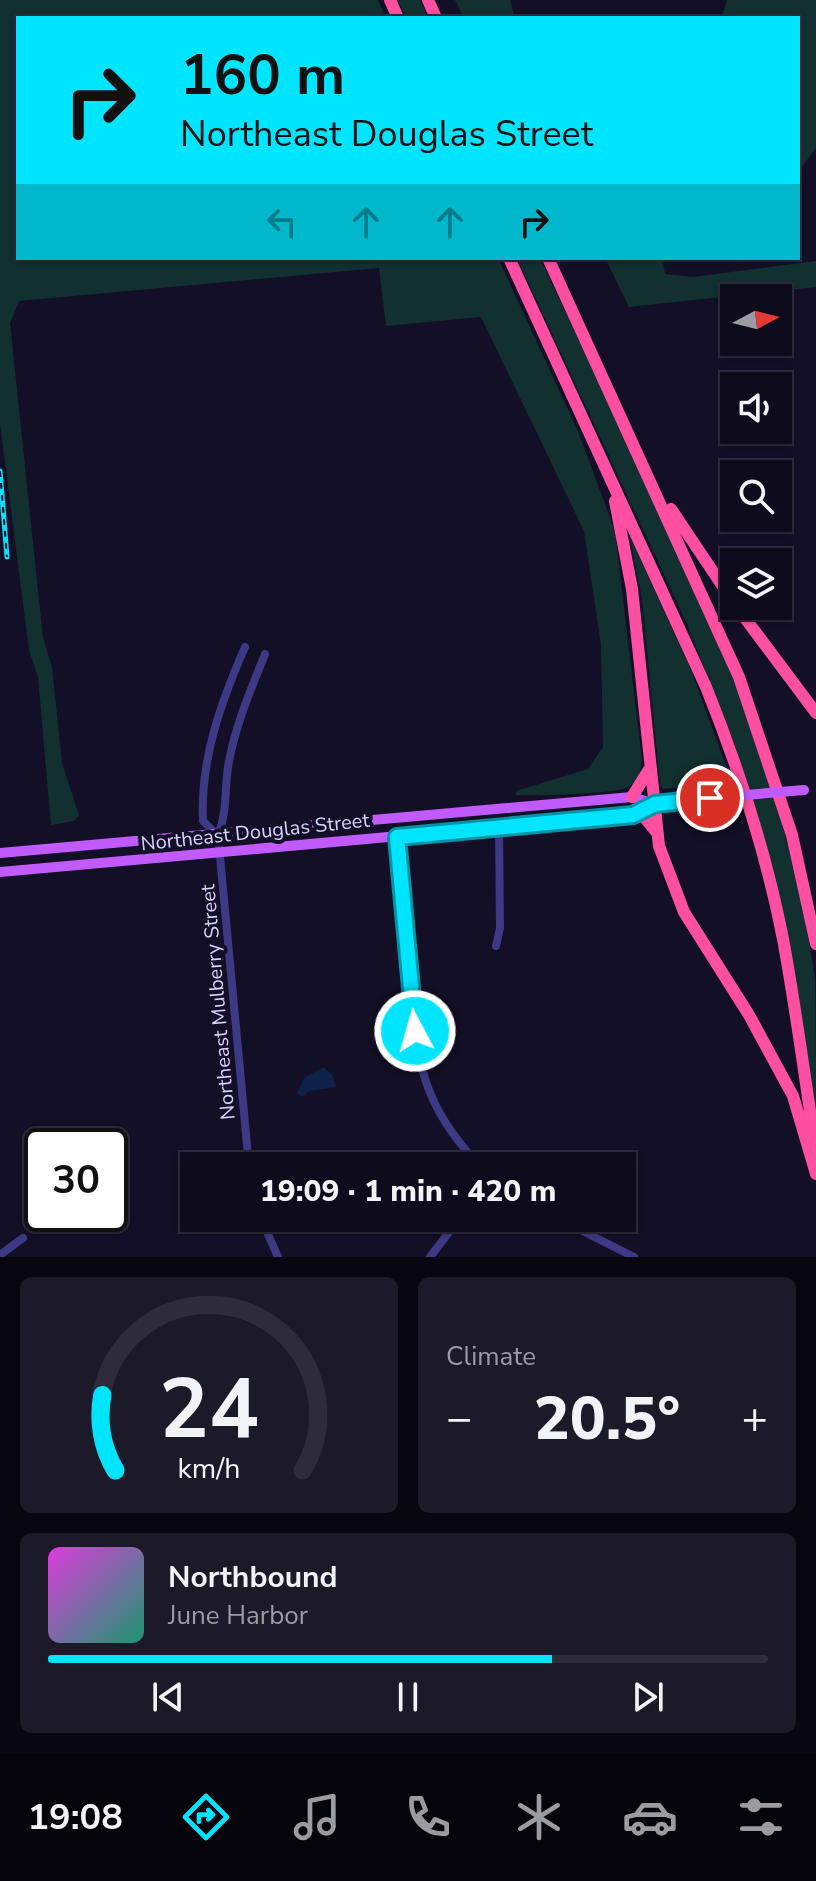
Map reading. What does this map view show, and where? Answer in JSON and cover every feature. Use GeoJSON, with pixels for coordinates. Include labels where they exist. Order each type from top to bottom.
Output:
{"type":"FeatureCollection","features":[{"type":"Feature","properties":{"kind":"highway"},"geometry":{"type":"LineString","coordinates":[[510,260],[706,687],[753,817],[783,939],[816,1151]]}},
{"type":"Feature","properties":{"kind":"highway"},"geometry":{"type":"LineString","coordinates":[[549,260],[739,677],[792,835],[816,944]]}},
{"type":"Feature","properties":{"kind":"highway"},"geometry":{"type":"LineString","coordinates":[[597,449],[619,516],[629,563],[658,834],[672,884],[684,912],[749,1015],[793,1096],[816,1174]]}},
{"type":"Feature","properties":{"kind":"highway"},"geometry":{"type":"LineString","coordinates":[[648,474],[720,582]]}},
{"type":"Feature","properties":{"kind":"highway"},"geometry":{"type":"LineString","coordinates":[[747,620],[816,713]]}},
{"type":"Feature","properties":{"kind":"highway"},"geometry":{"type":"LineString","coordinates":[[632,797],[642,786],[651,765]]}},
{"type":"Feature","properties":{"kind":"highway"},"geometry":{"type":"LineString","coordinates":[[633,815],[644,817],[658,834]]}},
{"type":"Feature","properties":{"kind":"main road","name":"Northeast Douglas Street"},"geometry":{"type":"LineString","coordinates":[[0,872],[633,815],[655,804],[810,789]]}},
{"type":"Feature","properties":{"kind":"main road","name":"Northeast Douglas Street"},"geometry":{"type":"LineString","coordinates":[[0,853],[632,797],[655,804]]}},
{"type":"Feature","properties":{"kind":"street"},"geometry":{"type":"LineString","coordinates":[[245,647],[209,750],[202,785],[203,821],[218,835],[225,819],[225,780],[230,755],[265,654]]}},
{"type":"Feature","properties":{"kind":"street"},"geometry":{"type":"LineString","coordinates":[[496,946],[500,928],[497,889],[501,859],[499,826]]}},
{"type":"Feature","properties":{"kind":"street","name":"Northeast Mulberry Street"},"geometry":{"type":"LineString","coordinates":[[218,835],[248,1152]]}},
{"type":"Feature","properties":{"kind":"street"},"geometry":{"type":"LineString","coordinates":[[397,837],[415,1031],[425,1077],[441,1116],[469,1152]]}},
{"type":"Feature","properties":{"kind":"street"},"geometry":{"type":"LineString","coordinates":[[267,1232],[278,1257]]}},
{"type":"Feature","properties":{"kind":"street"},"geometry":{"type":"LineString","coordinates":[[430,1257],[449,1232]]}},
{"type":"Feature","properties":{"kind":"street"},"geometry":{"type":"LineString","coordinates":[[585,1232],[634,1257]]}},
{"type":"Feature","properties":{"kind":"street"},"geometry":{"type":"LineString","coordinates":[[0,1255],[23,1238]]}},
{"type":"Feature","properties":{"kind":"green space"},"geometry":{"type":"Polygon","coordinates":[[[0,0],[378,0],[385,16],[16,16],[16,260],[499,260],[578,431],[615,531],[642,760],[639,775],[632,785],[621,789],[516,795],[516,791],[588,769],[603,747],[601,645],[584,531],[481,317],[386,326],[379,268],[19,301],[10,323],[43,638],[52,667],[62,763],[79,815],[74,821],[51,825],[38,677],[29,650],[0,424],[0,0]]]}},
{"type":"Feature","properties":{"kind":"green space"},"geometry":{"type":"Polygon","coordinates":[[[398,0],[420,0],[427,16],[405,16],[398,0]]]}},
{"type":"Feature","properties":{"kind":"green space"},"geometry":{"type":"Polygon","coordinates":[[[455,0],[510,0],[514,16],[463,16],[455,0]]]}},
{"type":"Feature","properties":{"kind":"green space"},"geometry":{"type":"Polygon","coordinates":[[[727,0],[816,0],[816,148],[800,169],[800,16],[722,16],[727,0]]]}},
{"type":"Feature","properties":{"kind":"green space"},"geometry":{"type":"Polygon","coordinates":[[[518,260],[541,260],[665,520],[741,699],[772,791],[798,884],[815,979],[816,1118],[767,849],[733,740],[687,624],[518,260]]]}},
{"type":"Feature","properties":{"kind":"green space"},"geometry":{"type":"Polygon","coordinates":[[[606,260],[668,260],[663,263],[665,274],[693,277],[816,261],[816,287],[792,290],[792,284],[720,284],[720,297],[629,307],[606,260]]]}},
{"type":"Feature","properties":{"kind":"green space"},"geometry":{"type":"Polygon","coordinates":[[[630,537],[691,670],[732,782],[663,789],[660,783],[642,599],[630,537]]]}},
{"type":"Feature","properties":{"kind":"water"},"geometry":{"type":"Polygon","coordinates":[[[324,1067],[333,1076],[336,1087],[309,1091],[302,1097],[297,1093],[305,1077],[324,1067]]]}},
{"type":"Feature","properties":{"kind":"railway"},"geometry":{"type":"LineString","coordinates":[[0,471],[7,557]]}},
{"type":"Feature","properties":{"kind":"route"},"geometry":{"type":"LineString","coordinates":[[415,1031],[397,837],[633,815],[655,804],[710,798]]}}]}
